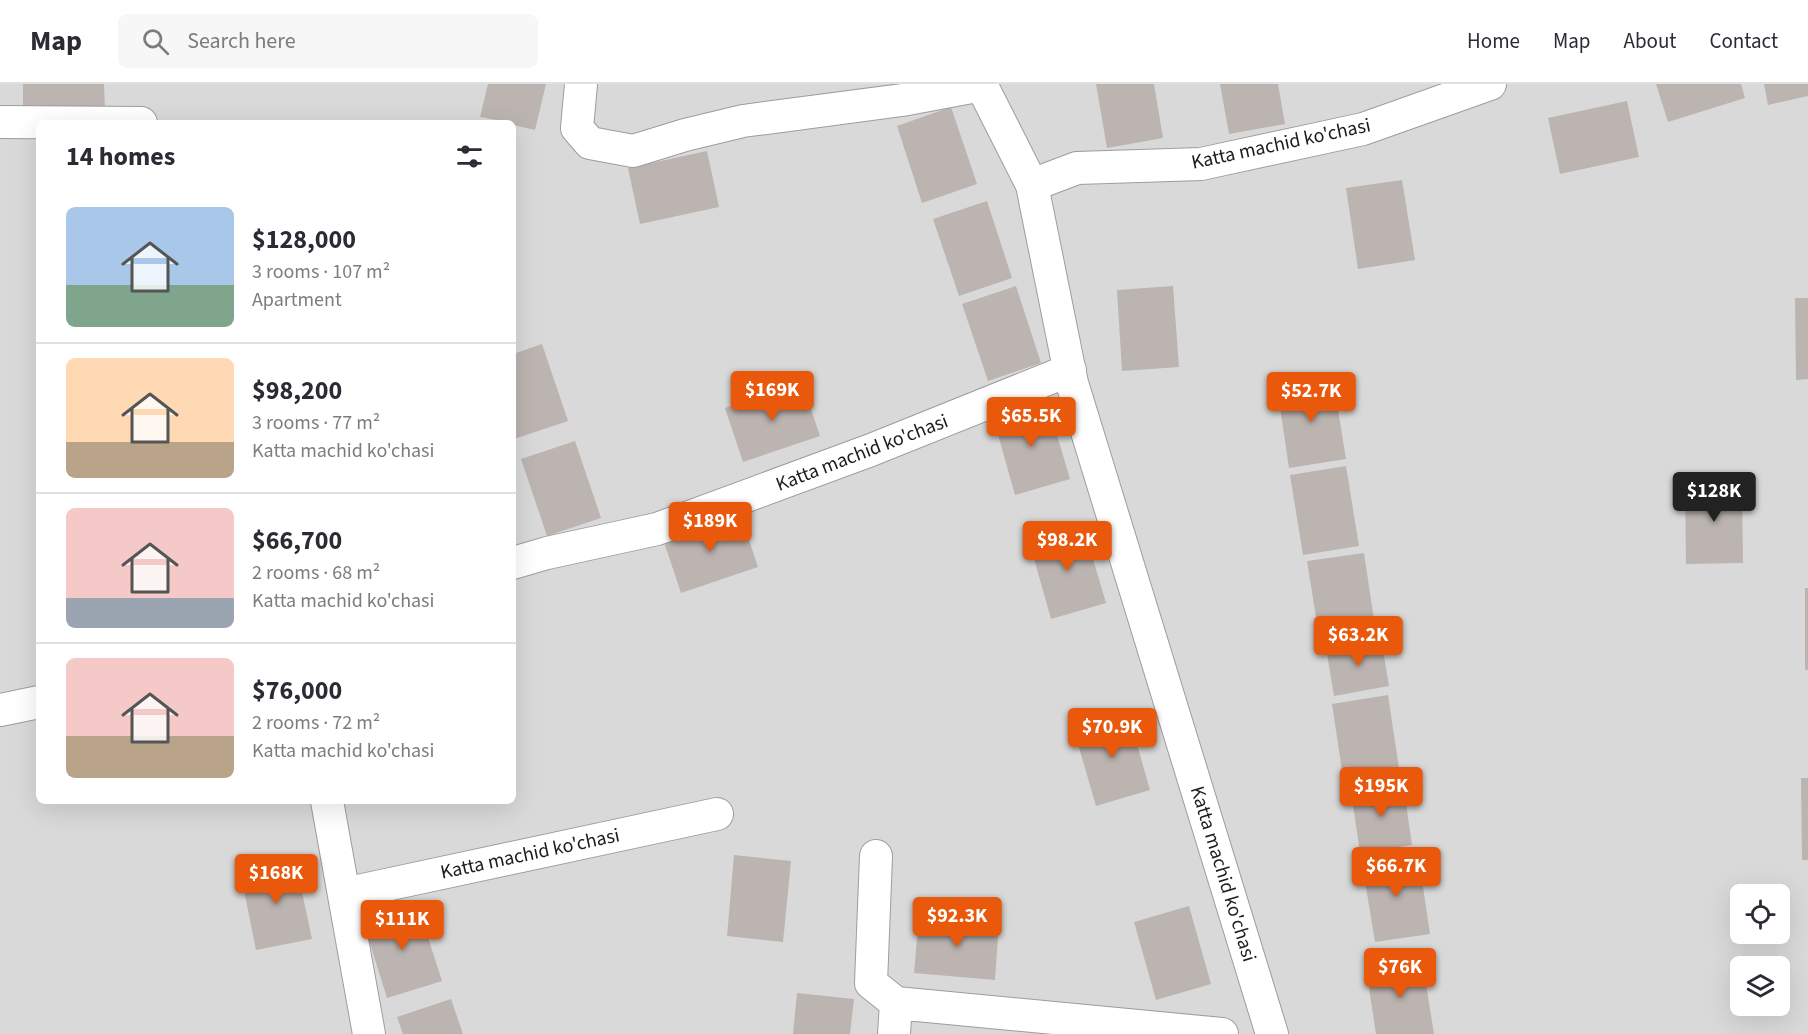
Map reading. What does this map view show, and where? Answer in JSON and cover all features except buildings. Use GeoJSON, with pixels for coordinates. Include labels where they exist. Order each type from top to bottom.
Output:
{"type":"FeatureCollection","features":[{"type":"Feature","properties":{"kind":"street","name":"Katta machid ko'chasi"},"geometry":{"type":"LineString","coordinates":[[580,84],[577,128],[590,144],[633,151],[743,121],[902,100],[982,85],[1032,185],[1072,383],[1272,1034]]}},
{"type":"Feature","properties":{"kind":"street","name":"Katta machid ko'chasi"},"geometry":{"type":"LineString","coordinates":[[1032,185],[1077,168],[1200,164],[1363,129],[1490,84]]}},
{"type":"Feature","properties":{"kind":"street"},"geometry":{"type":"LineString","coordinates":[[0,122],[36,122]]}},
{"type":"Feature","properties":{"kind":"street","name":"Katta machid ko'chasi"},"geometry":{"type":"LineString","coordinates":[[516,562],[548,552],[657,529],[871,450],[1070,370]]}},
{"type":"Feature","properties":{"kind":"street"},"geometry":{"type":"LineString","coordinates":[[0,710],[36,703]]}},
{"type":"Feature","properties":{"kind":"street"},"geometry":{"type":"LineString","coordinates":[[328,804],[369,1034]]}},
{"type":"Feature","properties":{"kind":"street","name":"Katta machid ko'chasi"},"geometry":{"type":"LineString","coordinates":[[344,894],[717,814]]}},
{"type":"Feature","properties":{"kind":"street"},"geometry":{"type":"LineString","coordinates":[[876,856],[871,982],[896,1003],[1222,1034]]}},
{"type":"Feature","properties":{"kind":"street"},"geometry":{"type":"LineString","coordinates":[[894,1034],[896,1003]]}},
{"type":"Feature","properties":{"kind":"shaded area"},"geometry":{"type":"Polygon","coordinates":[[[0,84],[1808,84],[1808,1034],[0,1034],[0,84]]]}}]}
